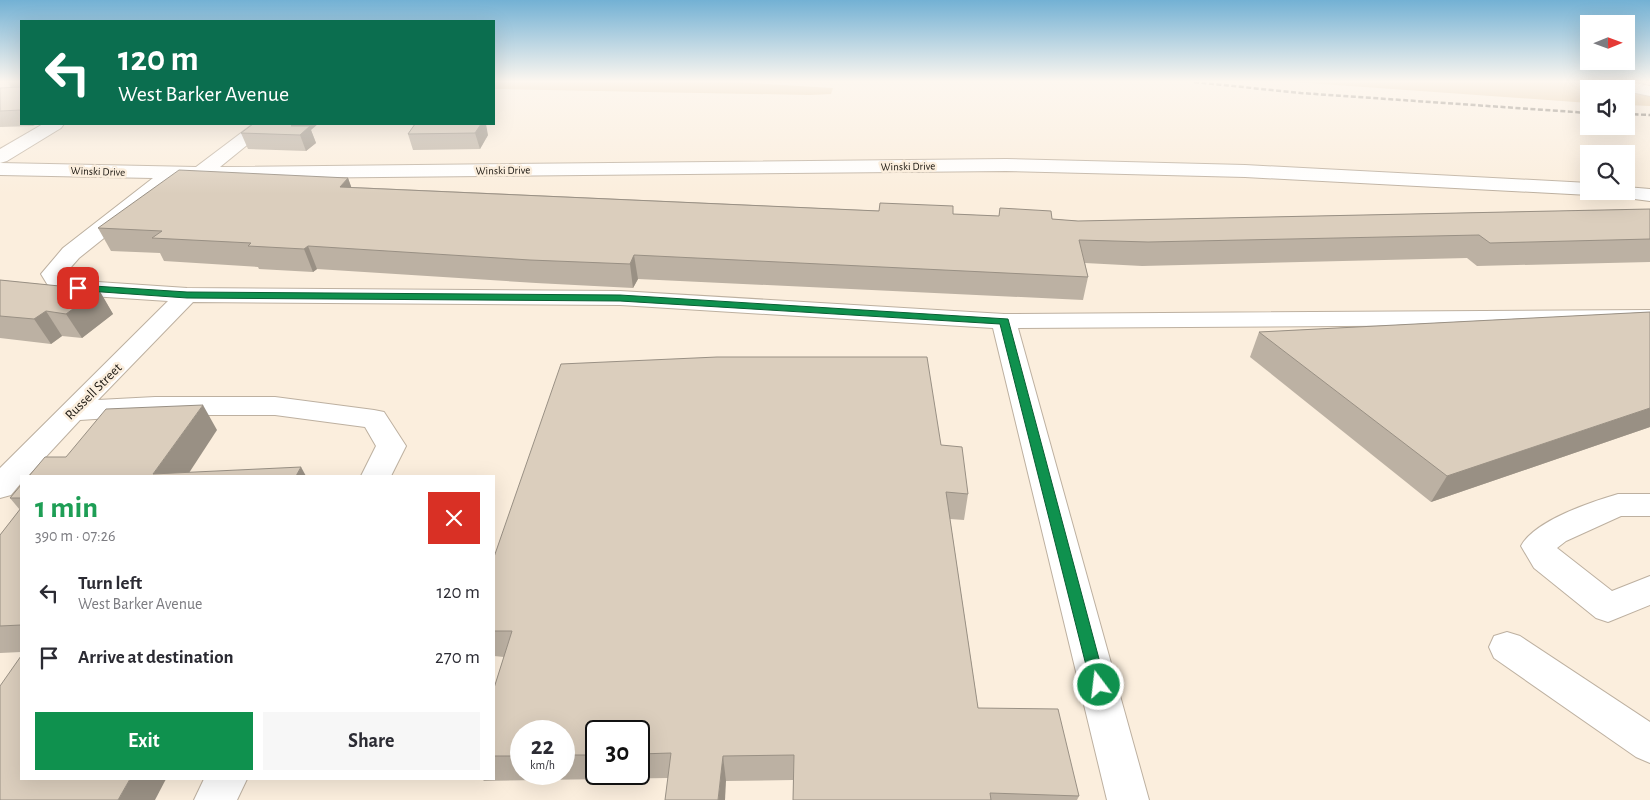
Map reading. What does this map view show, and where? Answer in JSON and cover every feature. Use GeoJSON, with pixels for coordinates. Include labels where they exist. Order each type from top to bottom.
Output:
{"type":"FeatureCollection","features":[{"type":"Feature","properties":{"kind":"street"},"geometry":{"type":"LineString","coordinates":[[0,156],[53,125]]}},
{"type":"Feature","properties":{"kind":"street"},"geometry":{"type":"LineString","coordinates":[[200,173],[263,125]]}},
{"type":"Feature","properties":{"kind":"street","name":"Winski Drive"},"geometry":{"type":"LineString","coordinates":[[0,168],[200,173],[1006,164],[1246,171],[1580,189]]}},
{"type":"Feature","properties":{"kind":"street"},"geometry":{"type":"LineString","coordinates":[[169,173],[157,186],[71,253],[52,274],[60,286],[187,295],[620,298],[1004,321],[1650,317]]}},
{"type":"Feature","properties":{"kind":"street"},"geometry":{"type":"LineString","coordinates":[[1635,194],[1650,195]]}},
{"type":"Feature","properties":{"kind":"street","name":"Russell Street"},"geometry":{"type":"LineString","coordinates":[[0,488],[187,295]]}},
{"type":"Feature","properties":{"kind":"street"},"geometry":{"type":"LineString","coordinates":[[1004,321],[1128,800]]}},
{"type":"Feature","properties":{"kind":"street"},"geometry":{"type":"LineString","coordinates":[[72,412],[155,406],[275,406],[374,419],[391,446],[376,475]]}},
{"type":"Feature","properties":{"kind":"street"},"geometry":{"type":"LineString","coordinates":[[1650,505],[1618,504],[1555,532],[1537,546],[1546,559],[1608,608],[1650,590]]}},
{"type":"Feature","properties":{"kind":"street"},"geometry":{"type":"LineString","coordinates":[[1507,647],[1650,744]]}},
{"type":"Feature","properties":{"kind":"street"},"geometry":{"type":"LineString","coordinates":[[215,800],[225,780]]}},
{"type":"Feature","properties":{"kind":"building"},"geometry":{"type":"Polygon","coordinates":[[[252,125],[310,126],[300,135],[241,133],[252,125]]]}},
{"type":"Feature","properties":{"kind":"building"},"geometry":{"type":"Polygon","coordinates":[[[414,125],[480,125],[475,133],[408,134],[414,125]]]}},
{"type":"Feature","properties":{"kind":"building"},"geometry":{"type":"Polygon","coordinates":[[[179,170],[348,178],[340,187],[879,211],[880,203],[953,206],[953,214],[999,216],[1000,208],[1051,211],[1052,219],[1078,221],[1650,209],[1650,239],[1490,243],[1479,235],[1148,242],[1079,240],[1088,277],[634,255],[630,264],[530,260],[308,246],[304,249],[248,246],[251,243],[152,238],[162,231],[98,228],[179,170]]]}},
{"type":"Feature","properties":{"kind":"building"},"geometry":{"type":"Polygon","coordinates":[[[0,280],[99,290],[66,314],[46,311],[34,319],[0,316],[0,280]]]}},
{"type":"Feature","properties":{"kind":"building"},"geometry":{"type":"Polygon","coordinates":[[[1650,312],[1650,408],[1447,476],[1259,332],[1650,312]]]}},
{"type":"Feature","properties":{"kind":"building"},"geometry":{"type":"Polygon","coordinates":[[[717,357],[927,357],[941,445],[962,447],[968,494],[946,492],[978,708],[1058,709],[1079,796],[990,793],[991,800],[793,800],[794,755],[723,756],[718,800],[665,800],[671,753],[650,754],[650,720],[585,720],[585,755],[575,755],[575,720],[510,720],[510,756],[495,756],[495,685],[512,631],[495,631],[495,554],[561,364],[717,357]]]}},
{"type":"Feature","properties":{"kind":"building"},"geometry":{"type":"Polygon","coordinates":[[[203,405],[153,474],[301,467],[297,475],[30,475],[45,457],[66,457],[106,409],[203,405]]]}},
{"type":"Feature","properties":{"kind":"building"},"geometry":{"type":"Polygon","coordinates":[[[20,486],[20,498],[10,498],[20,486]]]}},
{"type":"Feature","properties":{"kind":"building"},"geometry":{"type":"Polygon","coordinates":[[[20,509],[20,625],[0,626],[0,535],[20,509]]]}},
{"type":"Feature","properties":{"kind":"building"},"geometry":{"type":"Polygon","coordinates":[[[20,657],[20,780],[129,780],[118,800],[0,800],[0,686],[20,657]]]}},
{"type":"Feature","properties":{"kind":"route"},"geometry":{"type":"LineString","coordinates":[[78,288],[187,295],[620,298],[1004,321],[1099,685]]}}]}
